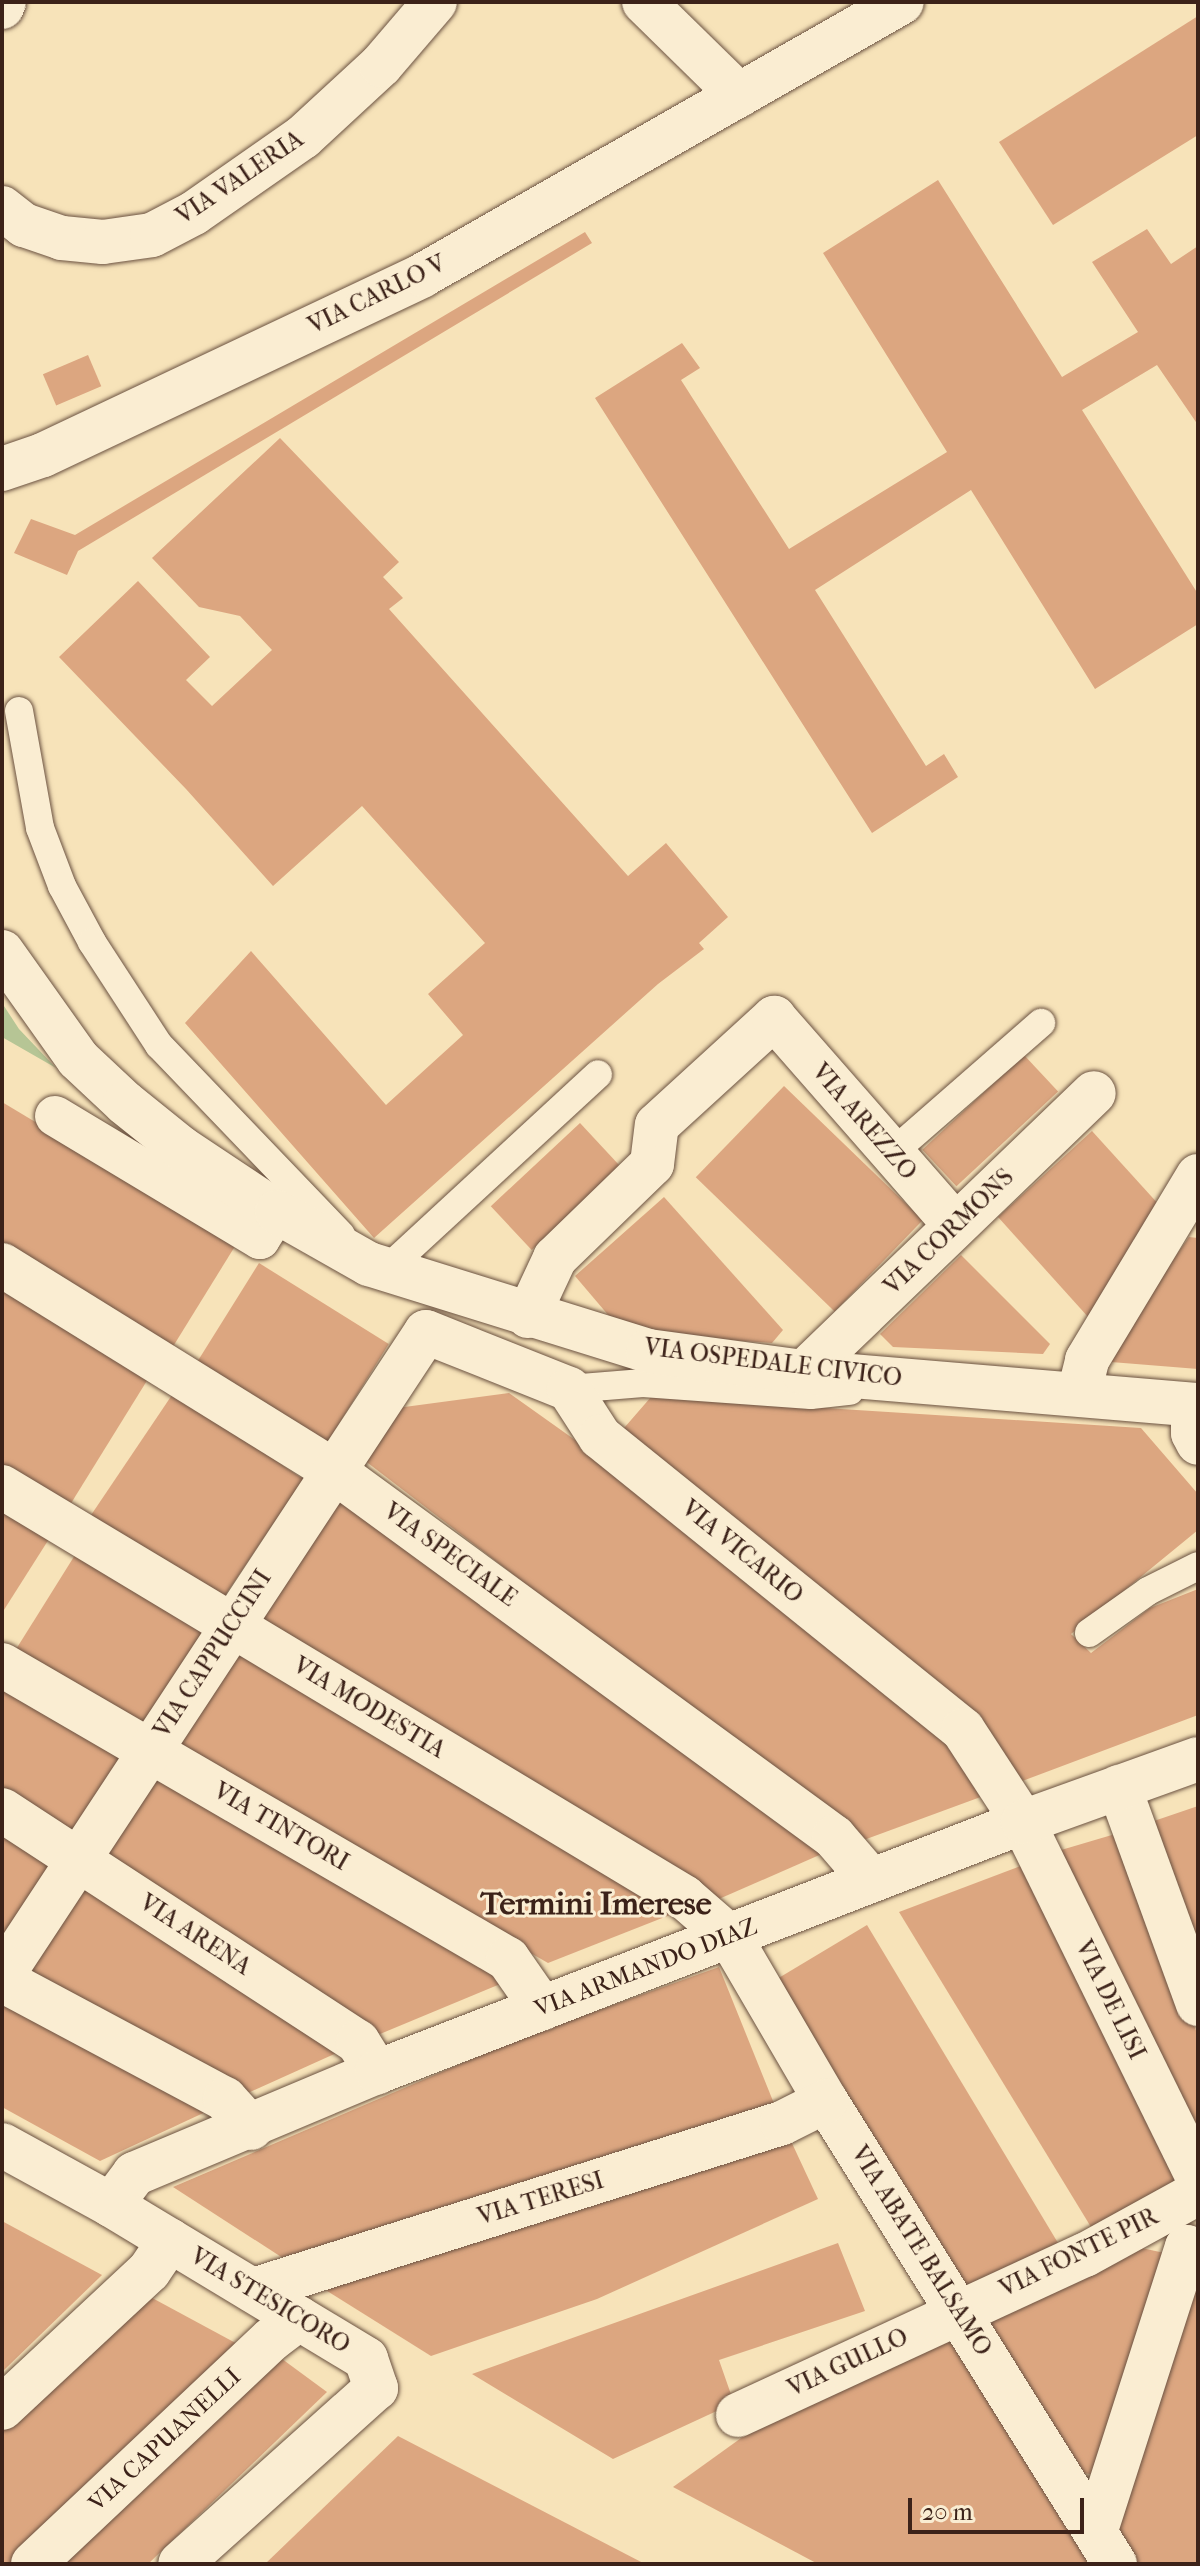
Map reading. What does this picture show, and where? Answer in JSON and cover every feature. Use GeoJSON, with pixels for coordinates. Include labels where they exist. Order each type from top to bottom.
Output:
{"type":"FeatureCollection","features":[{"type":"Feature","properties":{"kind":"street","name":"VIA VALERIA"},"geometry":{"type":"LineString","coordinates":[[2,208],[24,225],[62,238],[103,242],[152,235],[194,213],[303,137],[381,65],[435,2]]}},
{"type":"Feature","properties":{"kind":"street"},"geometry":{"type":"LineString","coordinates":[[644,2],[739,95]]}},
{"type":"Feature","properties":{"kind":"street","name":"VIA CARLO V"},"geometry":{"type":"LineString","coordinates":[[2,469],[43,455],[423,275],[902,2]]}},
{"type":"Feature","properties":{"kind":"street","name":"VIA OSPEDALE CIVICO"},"geometry":{"type":"LineString","coordinates":[[2,952],[87,1068],[181,1148],[277,1212],[378,1267],[648,1351],[804,1372],[1079,1393],[1196,1418]]}},
{"type":"Feature","properties":{"kind":"street","name":"VIA AREZZO"},"geometry":{"type":"LineString","coordinates":[[528,1316],[555,1258],[652,1164],[657,1125],[774,1018],[955,1225]]}},
{"type":"Feature","properties":{"kind":"street","name":"VIA CORMONS"},"geometry":{"type":"LineString","coordinates":[[804,1372],[1094,1093]]}},
{"type":"Feature","properties":{"kind":"street"},"geometry":{"type":"LineString","coordinates":[[55,1116],[260,1239],[277,1212]]}},
{"type":"Feature","properties":{"kind":"street"},"geometry":{"type":"LineString","coordinates":[[1079,1393],[1087,1360],[1184,1223],[1198,1176]]}},
{"type":"Feature","properties":{"kind":"street","name":"VIA SPECIALE"},"geometry":{"type":"LineString","coordinates":[[2,1265],[334,1471],[834,1837],[871,1880]]}},
{"type":"Feature","properties":{"kind":"street","name":"VIA CAPPUCCINI"},"geometry":{"type":"LineString","coordinates":[[2,1978],[426,1332],[569,1389]]}},
{"type":"Feature","properties":{"kind":"street","name":"VIA VICARIO"},"geometry":{"type":"LineString","coordinates":[[569,1389],[600,1437],[963,1730],[1023,1822]]}},
{"type":"Feature","properties":{"kind":"street","name":"VIA MODESTIA"},"geometry":{"type":"LineString","coordinates":[[2,1487],[684,1897],[730,1937]]}},
{"type":"Feature","properties":{"kind":"street","name":"VIA TINTORI"},"geometry":{"type":"LineString","coordinates":[[2,1665],[508,1959],[542,2008]]}},
{"type":"Feature","properties":{"kind":"street","name":"VIA ARMANDO DIAZ"},"geometry":{"type":"LineString","coordinates":[[111,2205],[134,2174],[251,2128],[377,2072],[1023,1822],[1198,1759]]}},
{"type":"Feature","properties":{"kind":"street"},"geometry":{"type":"LineString","coordinates":[[1119,1787],[1198,2004]]}},
{"type":"Feature","properties":{"kind":"street","name":"VIA ARENA"},"geometry":{"type":"LineString","coordinates":[[2,1810],[358,2042],[377,2072]]}},
{"type":"Feature","properties":{"kind":"street","name":"VIA DE LISI"},"geometry":{"type":"LineString","coordinates":[[1023,1822],[1198,2178]]}},
{"type":"Feature","properties":{"kind":"street","name":"VIA ABATE BALSAMO"},"geometry":{"type":"LineString","coordinates":[[730,1937],[826,2101],[1106,2547]]}},
{"type":"Feature","properties":{"kind":"street"},"geometry":{"type":"LineString","coordinates":[[2,1978],[225,2099],[251,2128]]}},
{"type":"Feature","properties":{"kind":"street","name":"VIA TERESI"},"geometry":{"type":"LineString","coordinates":[[253,2290],[782,2123],[826,2101]]}},
{"type":"Feature","properties":{"kind":"street","name":"VIA STESICORO"},"geometry":{"type":"LineString","coordinates":[[2,2145],[111,2205],[366,2359],[376,2388],[180,2564]]}},
{"type":"Feature","properties":{"kind":"street","name":"VIA FONTE PIR"},"geometry":{"type":"LineString","coordinates":[[959,2311],[1085,2255],[1198,2193]]}},
{"type":"Feature","properties":{"kind":"street"},"geometry":{"type":"LineString","coordinates":[[2,2408],[149,2271],[170,2240]]}},
{"type":"Feature","properties":{"kind":"street"},"geometry":{"type":"LineString","coordinates":[[1106,2547],[1187,2247],[1198,2251]]}},
{"type":"Feature","properties":{"kind":"street","name":"VIA GULLO"},"geometry":{"type":"LineString","coordinates":[[738,2415],[959,2311]]}},
{"type":"Feature","properties":{"kind":"street","name":"VIA CAPUANELLI"},"geometry":{"type":"LineString","coordinates":[[33,2564],[272,2339],[299,2319]]}},
{"type":"Feature","properties":{"kind":"lane"},"geometry":{"type":"LineString","coordinates":[[19,711],[40,828],[62,886],[92,942],[159,1045],[378,1267],[598,1074]]}},
{"type":"Feature","properties":{"kind":"lane"},"geometry":{"type":"LineString","coordinates":[[892,1153],[1041,1023]]}},
{"type":"Feature","properties":{"kind":"lane"},"geometry":{"type":"LineString","coordinates":[[569,1389],[643,1383],[839,1395],[864,1386],[867,1376]]}},
{"type":"Feature","properties":{"kind":"lane"},"geometry":{"type":"LineString","coordinates":[[1089,1633],[1148,1591],[1198,1566]]}},
{"type":"Feature","properties":{"kind":"green space"},"geometry":{"type":"Polygon","coordinates":[[[2,1003],[19,1029],[56,1068],[2,1037],[2,1003]]]}},
{"type":"Feature","properties":{"kind":"building"},"geometry":{"type":"Polygon","coordinates":[[[1198,16],[1198,135],[1053,225],[999,142],[1198,16]]]}},
{"type":"Feature","properties":{"kind":"building"},"geometry":{"type":"Polygon","coordinates":[[[938,180],[1062,377],[1138,332],[1092,262],[1147,229],[1171,264],[1198,246],[1198,425],[1157,365],[1082,410],[1198,594],[1198,624],[1095,689],[971,490],[815,590],[926,766],[944,754],[958,777],[872,833],[595,398],[682,343],[700,368],[681,380],[789,549],[947,452],[823,253],[938,180]]]}},
{"type":"Feature","properties":{"kind":"building"},"geometry":{"type":"Polygon","coordinates":[[[585,232],[592,243],[78,551],[67,575],[14,553],[31,519],[75,535],[585,232]]]}},
{"type":"Feature","properties":{"kind":"building"},"geometry":{"type":"Polygon","coordinates":[[[88,355],[101,386],[56,405],[43,374],[88,355]]]}},
{"type":"Feature","properties":{"kind":"building"},"geometry":{"type":"Polygon","coordinates":[[[280,438],[399,562],[383,577],[403,598],[389,609],[628,876],[666,843],[728,917],[699,943],[704,949],[658,984],[374,1238],[185,1023],[251,951],[386,1105],[463,1035],[428,994],[485,943],[362,806],[273,886],[186,789],[59,657],[138,581],[210,657],[186,680],[212,706],[272,650],[240,616],[199,607],[152,558],[280,438]]]}},
{"type":"Feature","properties":{"kind":"building"},"geometry":{"type":"Polygon","coordinates":[[[1024,1055],[1058,1092],[956,1186],[922,1150],[1024,1055]]]}},
{"type":"Feature","properties":{"kind":"building"},"geometry":{"type":"Polygon","coordinates":[[[784,1086],[923,1220],[835,1311],[696,1177],[784,1086]]]}},
{"type":"Feature","properties":{"kind":"building"},"geometry":{"type":"Polygon","coordinates":[[[2,1102],[237,1243],[169,1353],[2,1250],[2,1102]]]}},
{"type":"Feature","properties":{"kind":"building"},"geometry":{"type":"Polygon","coordinates":[[[580,1123],[621,1167],[532,1250],[491,1206],[580,1123]]]}},
{"type":"Feature","properties":{"kind":"building"},"geometry":{"type":"Polygon","coordinates":[[[1092,1131],[1161,1207],[1089,1318],[998,1217],[1092,1131]]]}},
{"type":"Feature","properties":{"kind":"building"},"geometry":{"type":"Polygon","coordinates":[[[664,1197],[783,1330],[772,1343],[671,1336],[609,1316],[575,1276],[664,1197]]]}},
{"type":"Feature","properties":{"kind":"building"},"geometry":{"type":"Polygon","coordinates":[[[1189,1237],[1198,1238],[1198,1369],[1111,1362],[1139,1308],[1189,1237]]]}},
{"type":"Feature","properties":{"kind":"building"},"geometry":{"type":"Polygon","coordinates":[[[961,1255],[1050,1344],[1043,1354],[893,1347],[880,1334],[961,1255]]]}},
{"type":"Feature","properties":{"kind":"building"},"geometry":{"type":"Polygon","coordinates":[[[259,1263],[389,1344],[324,1448],[194,1367],[259,1263]]]}},
{"type":"Feature","properties":{"kind":"building"},"geometry":{"type":"Polygon","coordinates":[[[2,1288],[148,1379],[65,1513],[2,1474],[2,1288]]]}},
{"type":"Feature","properties":{"kind":"building"},"geometry":{"type":"Polygon","coordinates":[[[174,1392],[303,1479],[216,1609],[86,1522],[174,1392]]]}},
{"type":"Feature","properties":{"kind":"building"},"geometry":{"type":"Polygon","coordinates":[[[509,1393],[613,1467],[948,1741],[986,1795],[861,1841],[364,1460],[397,1408],[509,1393]]]}},
{"type":"Feature","properties":{"kind":"building"},"geometry":{"type":"Polygon","coordinates":[[[651,1397],[1141,1428],[1198,1494],[1198,1530],[1071,1634],[1091,1653],[1150,1608],[1198,1589],[1198,1715],[1017,1783],[618,1435],[651,1397]]]}},
{"type":"Feature","properties":{"kind":"building"},"geometry":{"type":"Polygon","coordinates":[[[339,1495],[824,1853],[712,1902],[254,1622],[339,1495]]]}},
{"type":"Feature","properties":{"kind":"building"},"geometry":{"type":"Polygon","coordinates":[[[2,1510],[49,1539],[2,1613],[2,1510]]]}},
{"type":"Feature","properties":{"kind":"building"},"geometry":{"type":"Polygon","coordinates":[[[80,1547],[211,1629],[142,1740],[11,1658],[80,1547]]]}},
{"type":"Feature","properties":{"kind":"building"},"geometry":{"type":"Polygon","coordinates":[[[236,1649],[680,1911],[548,1963],[167,1745],[236,1649]]]}},
{"type":"Feature","properties":{"kind":"building"},"geometry":{"type":"Polygon","coordinates":[[[2,1676],[126,1754],[74,1838],[2,1790],[2,1676]]]}},
{"type":"Feature","properties":{"kind":"building"},"geometry":{"type":"Polygon","coordinates":[[[151,1768],[505,1982],[380,2034],[99,1854],[151,1768]]]}},
{"type":"Feature","properties":{"kind":"building"},"geometry":{"type":"Polygon","coordinates":[[[1198,1806],[1198,1953],[1151,1822],[1198,1806]]]}},
{"type":"Feature","properties":{"kind":"building"},"geometry":{"type":"Polygon","coordinates":[[[2,1823],[55,1857],[2,1943],[2,1823]]]}},
{"type":"Feature","properties":{"kind":"building"},"geometry":{"type":"Polygon","coordinates":[[[1122,1832],[1198,2036],[1198,2142],[1051,1853],[1122,1832]]]}},
{"type":"Feature","properties":{"kind":"building"},"geometry":{"type":"Polygon","coordinates":[[[1023,1865],[1185,2180],[1094,2232],[899,1912],[1023,1865]]]}},
{"type":"Feature","properties":{"kind":"building"},"geometry":{"type":"Polygon","coordinates":[[[83,1876],[341,2051],[241,2096],[18,1973],[83,1876]]]}},
{"type":"Feature","properties":{"kind":"building"},"geometry":{"type":"Polygon","coordinates":[[[867,1925],[1060,2246],[968,2302],[774,1981],[867,1925]]]}},
{"type":"Feature","properties":{"kind":"building"},"geometry":{"type":"Polygon","coordinates":[[[719,1967],[777,2111],[289,2262],[173,2187],[521,2038],[719,1967]]]}},
{"type":"Feature","properties":{"kind":"building"},"geometry":{"type":"Polygon","coordinates":[[[10,1998],[212,2109],[100,2161],[2,2107],[2,2008],[10,1998]]]}},
{"type":"Feature","properties":{"kind":"building"},"geometry":{"type":"Polygon","coordinates":[[[790,2139],[818,2199],[597,2299],[431,2356],[316,2284],[790,2139]]]}},
{"type":"Feature","properties":{"kind":"building"},"geometry":{"type":"Polygon","coordinates":[[[2,2221],[102,2275],[2,2372],[2,2221]]]}},
{"type":"Feature","properties":{"kind":"building"},"geometry":{"type":"Polygon","coordinates":[[[838,2243],[865,2311],[719,2360],[734,2403],[613,2459],[472,2374],[838,2243]]]}},
{"type":"Feature","properties":{"kind":"building"},"geometry":{"type":"Polygon","coordinates":[[[1137,2247],[1169,2254],[1100,2475],[1082,2473],[977,2318],[1137,2247]]]}},
{"type":"Feature","properties":{"kind":"building"},"geometry":{"type":"Polygon","coordinates":[[[1198,2265],[1198,2564],[1133,2564],[1114,2531],[1198,2265]]]}},
{"type":"Feature","properties":{"kind":"building"},"geometry":{"type":"Polygon","coordinates":[[[143,2293],[243,2347],[9,2564],[2,2564],[2,2420],[143,2293]]]}},
{"type":"Feature","properties":{"kind":"building"},"geometry":{"type":"Polygon","coordinates":[[[951,2339],[1093,2564],[818,2564],[673,2487],[762,2423],[951,2339]]]}},
{"type":"Feature","properties":{"kind":"building"},"geometry":{"type":"Polygon","coordinates":[[[278,2356],[327,2392],[148,2564],[53,2564],[278,2356]]]}},
{"type":"Feature","properties":{"kind":"building"},"geometry":{"type":"Polygon","coordinates":[[[398,2436],[645,2564],[265,2564],[398,2436]]]}},
{"type":"Feature","properties":{"kind":"district","name":"Termini Imerese"},"geometry":{"type":"Point","coordinates":[596,1904]}}]}
